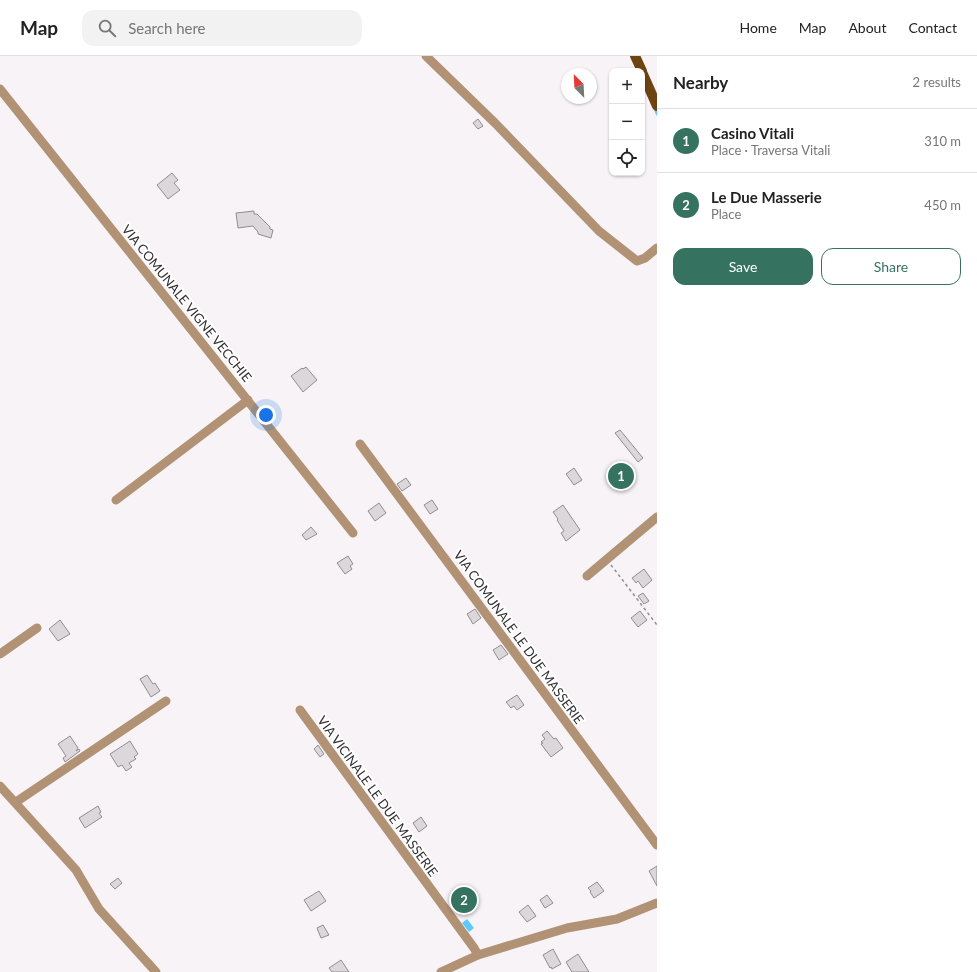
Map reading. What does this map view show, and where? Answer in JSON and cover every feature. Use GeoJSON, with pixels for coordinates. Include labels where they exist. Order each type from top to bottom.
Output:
{"type":"FeatureCollection","features":[{"type":"Feature","properties":{"kind":"main road"},"geometry":{"type":"LineString","coordinates":[[635,56],[641,68]]}},
{"type":"Feature","properties":{"kind":"main road"},"geometry":{"type":"LineString","coordinates":[[645,78],[657,106]]}},
{"type":"Feature","properties":{"kind":"street"},"geometry":{"type":"LineString","coordinates":[[426,56],[495,123],[599,231],[637,262],[645,258],[657,248]]}},
{"type":"Feature","properties":{"kind":"street","name":"VIA COMUNALE VIGNE VECCHIE"},"geometry":{"type":"LineString","coordinates":[[0,89],[353,533]]}},
{"type":"Feature","properties":{"kind":"street"},"geometry":{"type":"LineString","coordinates":[[116,500],[248,400]]}},
{"type":"Feature","properties":{"kind":"street","name":"VIA COMUNALE LE DUE MASSERIE"},"geometry":{"type":"LineString","coordinates":[[360,444],[657,845]]}},
{"type":"Feature","properties":{"kind":"street"},"geometry":{"type":"LineString","coordinates":[[587,576],[657,517]]}},
{"type":"Feature","properties":{"kind":"street"},"geometry":{"type":"LineString","coordinates":[[0,654],[37,628]]}},
{"type":"Feature","properties":{"kind":"street"},"geometry":{"type":"LineString","coordinates":[[16,802],[166,701]]}},
{"type":"Feature","properties":{"kind":"street","name":"VIA VICINALE LE DUE MASSERIE"},"geometry":{"type":"LineString","coordinates":[[300,710],[478,955]]}},
{"type":"Feature","properties":{"kind":"street"},"geometry":{"type":"LineString","coordinates":[[0,786],[76,870],[99,909],[156,972]]}},
{"type":"Feature","properties":{"kind":"street"},"geometry":{"type":"LineString","coordinates":[[441,972],[478,955],[568,928],[617,919],[657,903]]}},
{"type":"Feature","properties":{"kind":"path"},"geometry":{"type":"LineString","coordinates":[[606,559],[657,625]]}},
{"type":"Feature","properties":{"kind":"water"},"geometry":{"type":"Polygon","coordinates":[[[467,919],[474,928],[469,932],[462,923],[467,919]]]}},
{"type":"Feature","properties":{"kind":"building"},"geometry":{"type":"Polygon","coordinates":[[[478,119],[483,126],[478,129],[473,123],[478,119]]]}},
{"type":"Feature","properties":{"kind":"building"},"geometry":{"type":"Polygon","coordinates":[[[172,173],[178,180],[174,183],[180,190],[168,199],[157,185],[172,173]]]}},
{"type":"Feature","properties":{"kind":"building"},"geometry":{"type":"Polygon","coordinates":[[[254,211],[254,214],[257,214],[270,227],[270,229],[273,230],[271,238],[258,234],[253,226],[238,228],[236,213],[254,211]]]}},
{"type":"Feature","properties":{"kind":"building"},"geometry":{"type":"Polygon","coordinates":[[[306,367],[317,380],[303,392],[291,376],[302,368],[303,369],[306,367]]]}},
{"type":"Feature","properties":{"kind":"building"},"geometry":{"type":"Polygon","coordinates":[[[620,430],[643,458],[638,462],[615,433],[620,430]]]}},
{"type":"Feature","properties":{"kind":"building"},"geometry":{"type":"Polygon","coordinates":[[[620,462],[633,478],[621,487],[608,471],[620,462]]]}},
{"type":"Feature","properties":{"kind":"building"},"geometry":{"type":"Polygon","coordinates":[[[574,468],[582,480],[574,485],[566,474],[574,468]]]}},
{"type":"Feature","properties":{"kind":"building"},"geometry":{"type":"Polygon","coordinates":[[[406,478],[411,485],[402,491],[397,484],[406,478]]]}},
{"type":"Feature","properties":{"kind":"building"},"geometry":{"type":"Polygon","coordinates":[[[432,500],[438,509],[430,514],[424,505],[432,500]]]}},
{"type":"Feature","properties":{"kind":"building"},"geometry":{"type":"Polygon","coordinates":[[[379,503],[386,513],[375,521],[368,511],[379,503]]]}},
{"type":"Feature","properties":{"kind":"building"},"geometry":{"type":"Polygon","coordinates":[[[563,505],[580,530],[566,541],[561,533],[564,531],[553,512],[563,505]]]}},
{"type":"Feature","properties":{"kind":"building"},"geometry":{"type":"Polygon","coordinates":[[[311,527],[317,534],[306,540],[302,535],[311,527]]]}},
{"type":"Feature","properties":{"kind":"building"},"geometry":{"type":"Polygon","coordinates":[[[348,556],[353,564],[350,566],[352,569],[345,574],[337,563],[348,556]]]}},
{"type":"Feature","properties":{"kind":"building"},"geometry":{"type":"Polygon","coordinates":[[[644,569],[652,580],[643,588],[638,581],[636,583],[632,578],[644,569]]]}},
{"type":"Feature","properties":{"kind":"building"},"geometry":{"type":"Polygon","coordinates":[[[643,593],[649,601],[644,604],[638,596],[643,593]]]}},
{"type":"Feature","properties":{"kind":"building"},"geometry":{"type":"Polygon","coordinates":[[[475,609],[481,618],[473,624],[467,614],[475,609]]]}},
{"type":"Feature","properties":{"kind":"building"},"geometry":{"type":"Polygon","coordinates":[[[640,611],[647,620],[638,627],[631,618],[640,611]]]}},
{"type":"Feature","properties":{"kind":"building"},"geometry":{"type":"Polygon","coordinates":[[[60,620],[70,634],[58,641],[49,629],[60,620]]]}},
{"type":"Feature","properties":{"kind":"building"},"geometry":{"type":"Polygon","coordinates":[[[501,645],[508,654],[499,660],[493,650],[501,645]]]}},
{"type":"Feature","properties":{"kind":"building"},"geometry":{"type":"Polygon","coordinates":[[[147,675],[160,691],[151,697],[140,679],[147,675]]]}},
{"type":"Feature","properties":{"kind":"building"},"geometry":{"type":"Polygon","coordinates":[[[517,695],[524,705],[517,710],[514,706],[511,708],[506,702],[517,695]]]}},
{"type":"Feature","properties":{"kind":"building"},"geometry":{"type":"Polygon","coordinates":[[[547,731],[554,739],[556,738],[563,748],[551,757],[541,744],[543,743],[541,742],[545,739],[542,735],[547,731]]]}},
{"type":"Feature","properties":{"kind":"building"},"geometry":{"type":"Polygon","coordinates":[[[70,736],[78,748],[76,751],[79,749],[80,751],[65,762],[63,758],[66,756],[58,744],[70,736]]]}},
{"type":"Feature","properties":{"kind":"building"},"geometry":{"type":"Polygon","coordinates":[[[130,741],[138,754],[134,757],[136,759],[129,763],[132,767],[126,771],[122,765],[118,767],[110,754],[130,741]]]}},
{"type":"Feature","properties":{"kind":"building"},"geometry":{"type":"Polygon","coordinates":[[[318,745],[324,754],[320,757],[314,749],[318,745]]]}},
{"type":"Feature","properties":{"kind":"building"},"geometry":{"type":"Polygon","coordinates":[[[98,806],[101,812],[99,813],[102,817],[85,828],[79,818],[98,806]]]}},
{"type":"Feature","properties":{"kind":"building"},"geometry":{"type":"Polygon","coordinates":[[[421,817],[427,826],[419,832],[413,823],[421,817]]]}},
{"type":"Feature","properties":{"kind":"building"},"geometry":{"type":"Polygon","coordinates":[[[434,866],[439,872],[430,878],[426,872],[434,866]]]}},
{"type":"Feature","properties":{"kind":"building"},"geometry":{"type":"Polygon","coordinates":[[[657,866],[657,886],[649,871],[657,866]]]}},
{"type":"Feature","properties":{"kind":"building"},"geometry":{"type":"Polygon","coordinates":[[[118,878],[122,883],[115,889],[110,884],[118,878]]]}},
{"type":"Feature","properties":{"kind":"building"},"geometry":{"type":"Polygon","coordinates":[[[597,882],[604,891],[594,898],[588,888],[597,882]]]}},
{"type":"Feature","properties":{"kind":"building"},"geometry":{"type":"Polygon","coordinates":[[[460,886],[476,903],[463,910],[453,898],[455,896],[452,893],[460,886]]]}},
{"type":"Feature","properties":{"kind":"building"},"geometry":{"type":"Polygon","coordinates":[[[319,891],[326,901],[311,911],[304,900],[319,891]]]}},
{"type":"Feature","properties":{"kind":"building"},"geometry":{"type":"Polygon","coordinates":[[[547,895],[553,903],[545,908],[540,900],[547,895]]]}},
{"type":"Feature","properties":{"kind":"building"},"geometry":{"type":"Polygon","coordinates":[[[528,905],[536,916],[527,922],[519,912],[528,905]]]}},
{"type":"Feature","properties":{"kind":"building"},"geometry":{"type":"Polygon","coordinates":[[[323,925],[329,935],[321,938],[317,928],[323,925]]]}},
{"type":"Feature","properties":{"kind":"building"},"geometry":{"type":"Polygon","coordinates":[[[553,949],[561,964],[552,969],[543,955],[553,949]]]}},
{"type":"Feature","properties":{"kind":"building"},"geometry":{"type":"Polygon","coordinates":[[[578,954],[589,972],[572,972],[566,962],[578,954]]]}},
{"type":"Feature","properties":{"kind":"building"},"geometry":{"type":"Polygon","coordinates":[[[341,960],[349,972],[332,972],[329,968],[341,960]]]}},
{"type":"Feature","properties":{"kind":"waterway"},"geometry":{"type":"LineString","coordinates":[[655,108],[657,114]]}},
{"type":"Feature","properties":{"kind":"place","name":"Casino Vitali"},"geometry":{"type":"Point","coordinates":[621,476]}},
{"type":"Feature","properties":{"kind":"place","name":"Le Due Masserie"},"geometry":{"type":"Point","coordinates":[464,900]}}]}
